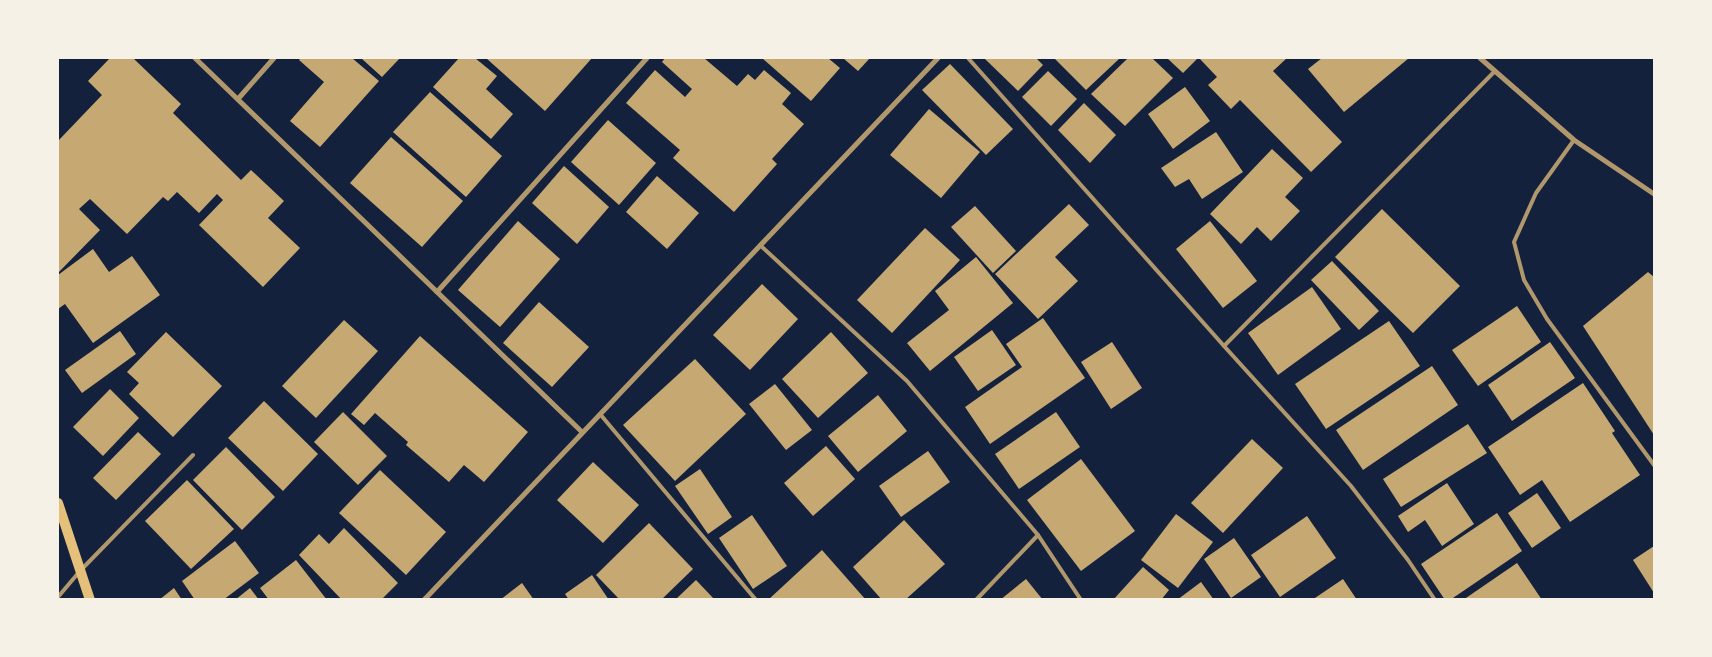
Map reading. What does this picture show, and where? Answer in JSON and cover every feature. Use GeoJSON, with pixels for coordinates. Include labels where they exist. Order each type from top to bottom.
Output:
{"type":"FeatureCollection","features":[{"type":"Feature","properties":{"kind":"main road"},"geometry":{"type":"LineString","coordinates":[[58,503],[90,600]]}},
{"type":"Feature","properties":{"kind":"street"},"geometry":{"type":"LineString","coordinates":[[195,58],[582,432]]}},
{"type":"Feature","properties":{"kind":"street"},"geometry":{"type":"LineString","coordinates":[[238,99],[274,58]]}},
{"type":"Feature","properties":{"kind":"street"},"geometry":{"type":"LineString","coordinates":[[437,292],[647,58]]}},
{"type":"Feature","properties":{"kind":"street"},"geometry":{"type":"LineString","coordinates":[[425,599],[938,58]]}},
{"type":"Feature","properties":{"kind":"street"},"geometry":{"type":"LineString","coordinates":[[1480,58],[1574,140],[1654,194]]}},
{"type":"Feature","properties":{"kind":"lane"},"geometry":{"type":"LineString","coordinates":[[968,58],[1224,346],[1352,486],[1408,560],[1435,600]]}},
{"type":"Feature","properties":{"kind":"lane"},"geometry":{"type":"LineString","coordinates":[[1224,346],[1495,71]]}},
{"type":"Feature","properties":{"kind":"lane"},"geometry":{"type":"LineString","coordinates":[[1574,140],[1536,193],[1514,242],[1524,280],[1547,318],[1654,465]]}},
{"type":"Feature","properties":{"kind":"lane"},"geometry":{"type":"LineString","coordinates":[[760,245],[907,381],[1038,535],[1081,600]]}},
{"type":"Feature","properties":{"kind":"lane"},"geometry":{"type":"LineString","coordinates":[[600,414],[756,600]]}},
{"type":"Feature","properties":{"kind":"lane"},"geometry":{"type":"LineString","coordinates":[[58,597],[80,571],[193,455]]}},
{"type":"Feature","properties":{"kind":"lane"},"geometry":{"type":"LineString","coordinates":[[976,600],[1038,535]]}},
{"type":"Feature","properties":{"kind":"building"},"geometry":{"type":"Polygon","coordinates":[[[110,58],[133,58],[181,104],[173,113],[241,180],[251,170],[284,201],[268,218],[300,248],[263,287],[199,225],[223,200],[217,194],[199,213],[177,192],[168,201],[163,197],[127,234],[90,199],[79,209],[100,230],[58,273],[58,141],[102,95],[88,81],[110,58]]]}},
{"type":"Feature","properties":{"kind":"building"},"geometry":{"type":"Polygon","coordinates":[[[301,58],[352,58],[379,81],[320,147],[290,121],[324,82],[299,60],[301,58]]]}},
{"type":"Feature","properties":{"kind":"building"},"geometry":{"type":"Polygon","coordinates":[[[361,58],[400,58],[382,77],[361,58]]]}},
{"type":"Feature","properties":{"kind":"building"},"geometry":{"type":"Polygon","coordinates":[[[459,58],[475,58],[497,76],[486,89],[513,114],[491,139],[433,87],[459,58]]]}},
{"type":"Feature","properties":{"kind":"building"},"geometry":{"type":"Polygon","coordinates":[[[486,58],[592,58],[545,111],[486,58]]]}},
{"type":"Feature","properties":{"kind":"building"},"geometry":{"type":"Polygon","coordinates":[[[665,58],[704,58],[737,86],[748,74],[755,80],[764,70],[791,93],[782,104],[804,124],[772,159],[777,164],[734,212],[673,158],[680,150],[626,103],[655,70],[685,97],[692,89],[662,62],[665,58]]]}},
{"type":"Feature","properties":{"kind":"building"},"geometry":{"type":"Polygon","coordinates":[[[762,58],[828,58],[840,68],[811,101],[762,58]]]}},
{"type":"Feature","properties":{"kind":"building"},"geometry":{"type":"Polygon","coordinates":[[[843,58],[870,58],[858,71],[843,58]]]}},
{"type":"Feature","properties":{"kind":"building"},"geometry":{"type":"Polygon","coordinates":[[[984,58],[1036,58],[1043,65],[1018,91],[984,58]]]}},
{"type":"Feature","properties":{"kind":"building"},"geometry":{"type":"Polygon","coordinates":[[[1054,58],[1120,58],[1086,90],[1054,58]]]}},
{"type":"Feature","properties":{"kind":"building"},"geometry":{"type":"Polygon","coordinates":[[[1128,58],[1152,58],[1173,78],[1125,126],[1091,94],[1128,58]]]}},
{"type":"Feature","properties":{"kind":"building"},"geometry":{"type":"Polygon","coordinates":[[[1167,58],[1198,58],[1183,73],[1167,58]]]}},
{"type":"Feature","properties":{"kind":"building"},"geometry":{"type":"Polygon","coordinates":[[[1287,58],[1273,71],[1342,142],[1311,172],[1240,100],[1231,109],[1208,85],[1217,77],[1200,59],[1287,58]]]}},
{"type":"Feature","properties":{"kind":"building"},"geometry":{"type":"Polygon","coordinates":[[[1322,58],[1409,58],[1344,112],[1308,69],[1322,58]]]}},
{"type":"Feature","properties":{"kind":"building"},"geometry":{"type":"Polygon","coordinates":[[[950,64],[1013,129],[986,155],[922,90],[950,64]]]}},
{"type":"Feature","properties":{"kind":"building"},"geometry":{"type":"Polygon","coordinates":[[[1048,71],[1077,99],[1051,126],[1022,97],[1048,71]]]}},
{"type":"Feature","properties":{"kind":"building"},"geometry":{"type":"Polygon","coordinates":[[[1185,87],[1210,121],[1173,149],[1148,114],[1185,87]]]}},
{"type":"Feature","properties":{"kind":"building"},"geometry":{"type":"Polygon","coordinates":[[[430,92],[502,156],[466,197],[393,132],[430,92]]]}},
{"type":"Feature","properties":{"kind":"building"},"geometry":{"type":"Polygon","coordinates":[[[1084,103],[1116,135],[1090,163],[1058,130],[1084,103]]]}},
{"type":"Feature","properties":{"kind":"building"},"geometry":{"type":"Polygon","coordinates":[[[929,109],[980,152],[941,198],[890,155],[929,109]]]}},
{"type":"Feature","properties":{"kind":"building"},"geometry":{"type":"Polygon","coordinates":[[[608,120],[656,163],[619,205],[571,162],[608,120]]]}},
{"type":"Feature","properties":{"kind":"building"},"geometry":{"type":"Polygon","coordinates":[[[1216,132],[1243,172],[1202,199],[1189,179],[1175,187],[1161,168],[1216,132]]]}},
{"type":"Feature","properties":{"kind":"building"},"geometry":{"type":"Polygon","coordinates":[[[391,137],[463,201],[422,247],[350,183],[391,137]]]}},
{"type":"Feature","properties":{"kind":"building"},"geometry":{"type":"Polygon","coordinates":[[[1272,149],[1303,178],[1285,197],[1300,211],[1271,241],[1257,227],[1241,244],[1210,214],[1272,149]]]}},
{"type":"Feature","properties":{"kind":"building"},"geometry":{"type":"Polygon","coordinates":[[[564,166],[609,207],[577,244],[532,203],[564,166]]]}},
{"type":"Feature","properties":{"kind":"building"},"geometry":{"type":"Polygon","coordinates":[[[657,176],[699,213],[667,249],[626,212],[657,176]]]}},
{"type":"Feature","properties":{"kind":"building"},"geometry":{"type":"Polygon","coordinates":[[[1069,204],[1089,225],[1055,257],[1078,281],[1038,319],[995,274],[1069,204]]]}},
{"type":"Feature","properties":{"kind":"building"},"geometry":{"type":"Polygon","coordinates":[[[975,206],[1016,251],[993,273],[951,227],[975,206]]]}},
{"type":"Feature","properties":{"kind":"building"},"geometry":{"type":"Polygon","coordinates":[[[1382,209],[1460,286],[1413,333],[1335,257],[1382,209]]]}},
{"type":"Feature","properties":{"kind":"building"},"geometry":{"type":"Polygon","coordinates":[[[518,221],[560,259],[500,327],[458,290],[518,221]]]}},
{"type":"Feature","properties":{"kind":"building"},"geometry":{"type":"Polygon","coordinates":[[[1210,221],[1257,281],[1223,308],[1176,249],[1210,221]]]}},
{"type":"Feature","properties":{"kind":"building"},"geometry":{"type":"Polygon","coordinates":[[[925,228],[960,260],[892,333],[857,300],[925,228]]]}},
{"type":"Feature","properties":{"kind":"building"},"geometry":{"type":"Polygon","coordinates":[[[93,249],[109,272],[132,256],[160,295],[93,343],[65,304],[58,309],[58,275],[93,249]]]}},
{"type":"Feature","properties":{"kind":"building"},"geometry":{"type":"Polygon","coordinates":[[[976,257],[1013,303],[930,371],[907,343],[949,310],[935,291],[976,257]]]}},
{"type":"Feature","properties":{"kind":"building"},"geometry":{"type":"Polygon","coordinates":[[[1332,261],[1379,311],[1359,330],[1311,280],[1332,261]]]}},
{"type":"Feature","properties":{"kind":"building"},"geometry":{"type":"Polygon","coordinates":[[[1648,272],[1654,277],[1654,435],[1583,326],[1648,272]]]}},
{"type":"Feature","properties":{"kind":"building"},"geometry":{"type":"Polygon","coordinates":[[[762,284],[798,319],[750,370],[713,335],[762,284]]]}},
{"type":"Feature","properties":{"kind":"building"},"geometry":{"type":"Polygon","coordinates":[[[1312,287],[1341,329],[1278,375],[1248,333],[1312,287]]]}},
{"type":"Feature","properties":{"kind":"building"},"geometry":{"type":"Polygon","coordinates":[[[539,302],[589,347],[552,387],[503,343],[539,302]]]}},
{"type":"Feature","properties":{"kind":"building"},"geometry":{"type":"Polygon","coordinates":[[[1517,306],[1541,342],[1478,386],[1452,350],[1517,306]]]}},
{"type":"Feature","properties":{"kind":"building"},"geometry":{"type":"Polygon","coordinates":[[[1043,318],[1085,378],[990,444],[965,407],[1022,367],[1006,344],[1043,318]]]}},
{"type":"Feature","properties":{"kind":"building"},"geometry":{"type":"Polygon","coordinates":[[[344,320],[378,351],[316,418],[282,386],[344,320]]]}},
{"type":"Feature","properties":{"kind":"building"},"geometry":{"type":"Polygon","coordinates":[[[1389,321],[1420,366],[1326,429],[1295,384],[1389,321]]]}},
{"type":"Feature","properties":{"kind":"building"},"geometry":{"type":"Polygon","coordinates":[[[992,330],[1016,365],[978,391],[954,357],[992,330]]]}},
{"type":"Feature","properties":{"kind":"building"},"geometry":{"type":"Polygon","coordinates":[[[120,331],[136,354],[82,393],[65,370],[120,331]]]}},
{"type":"Feature","properties":{"kind":"building"},"geometry":{"type":"Polygon","coordinates":[[[166,332],[222,386],[173,437],[129,394],[139,383],[127,372],[166,332]]]}},
{"type":"Feature","properties":{"kind":"building"},"geometry":{"type":"Polygon","coordinates":[[[831,332],[868,373],[818,418],[782,379],[831,332]]]}},
{"type":"Feature","properties":{"kind":"building"},"geometry":{"type":"Polygon","coordinates":[[[420,336],[528,432],[484,482],[464,465],[449,482],[406,445],[408,442],[375,413],[364,425],[351,414],[420,336]]]}},
{"type":"Feature","properties":{"kind":"building"},"geometry":{"type":"Polygon","coordinates":[[[1112,342],[1142,388],[1111,409],[1081,362],[1112,342]]]}},
{"type":"Feature","properties":{"kind":"building"},"geometry":{"type":"Polygon","coordinates":[[[1550,342],[1575,378],[1512,421],[1488,385],[1550,342]]]}},
{"type":"Feature","properties":{"kind":"building"},"geometry":{"type":"Polygon","coordinates":[[[695,359],[746,414],[675,481],[623,425],[695,359]]]}},
{"type":"Feature","properties":{"kind":"building"},"geometry":{"type":"Polygon","coordinates":[[[1432,366],[1458,405],[1363,470],[1336,430],[1432,366]]]}},
{"type":"Feature","properties":{"kind":"building"},"geometry":{"type":"Polygon","coordinates":[[[1583,383],[1615,431],[1612,433],[1640,475],[1570,522],[1542,480],[1520,495],[1488,447],[1583,383]]]}},
{"type":"Feature","properties":{"kind":"building"},"geometry":{"type":"Polygon","coordinates":[[[775,384],[812,430],[786,450],[749,404],[775,384]]]}},
{"type":"Feature","properties":{"kind":"building"},"geometry":{"type":"Polygon","coordinates":[[[110,389],[139,418],[103,456],[73,427],[110,389]]]}},
{"type":"Feature","properties":{"kind":"building"},"geometry":{"type":"Polygon","coordinates":[[[878,395],[907,431],[858,472],[828,436],[878,395]]]}},
{"type":"Feature","properties":{"kind":"building"},"geometry":{"type":"Polygon","coordinates":[[[264,401],[318,454],[283,491],[228,438],[264,401]]]}},
{"type":"Feature","properties":{"kind":"building"},"geometry":{"type":"Polygon","coordinates":[[[343,412],[387,456],[358,485],[314,442],[343,412]]]}},
{"type":"Feature","properties":{"kind":"building"},"geometry":{"type":"Polygon","coordinates":[[[1056,412],[1080,447],[1019,489],[995,454],[1056,412]]]}},
{"type":"Feature","properties":{"kind":"building"},"geometry":{"type":"Polygon","coordinates":[[[1468,424],[1487,453],[1401,507],[1383,479],[1468,424]]]}},
{"type":"Feature","properties":{"kind":"building"},"geometry":{"type":"Polygon","coordinates":[[[138,432],[161,454],[116,500],[93,478],[138,432]]]}},
{"type":"Feature","properties":{"kind":"building"},"geometry":{"type":"Polygon","coordinates":[[[1252,439],[1283,468],[1223,533],[1191,503],[1252,439]]]}},
{"type":"Feature","properties":{"kind":"building"},"geometry":{"type":"Polygon","coordinates":[[[826,446],[855,479],[813,516],[784,483],[826,446]]]}},
{"type":"Feature","properties":{"kind":"building"},"geometry":{"type":"Polygon","coordinates":[[[226,447],[275,497],[242,530],[193,480],[226,447]]]}},
{"type":"Feature","properties":{"kind":"building"},"geometry":{"type":"Polygon","coordinates":[[[928,451],[950,482],[901,517],[879,486],[928,451]]]}},
{"type":"Feature","properties":{"kind":"building"},"geometry":{"type":"Polygon","coordinates":[[[1081,459],[1135,531],[1081,571],[1027,500],[1081,459]]]}},
{"type":"Feature","properties":{"kind":"building"},"geometry":{"type":"Polygon","coordinates":[[[593,462],[639,505],[603,543],[557,500],[593,462]]]}},
{"type":"Feature","properties":{"kind":"building"},"geometry":{"type":"Polygon","coordinates":[[[700,469],[732,517],[708,534],[675,486],[700,469]]]}},
{"type":"Feature","properties":{"kind":"building"},"geometry":{"type":"Polygon","coordinates":[[[380,470],[446,532],[406,575],[339,513],[380,470]]]}},
{"type":"Feature","properties":{"kind":"building"},"geometry":{"type":"Polygon","coordinates":[[[187,480],[234,529],[191,569],[145,521],[187,480]]]}},
{"type":"Feature","properties":{"kind":"building"},"geometry":{"type":"Polygon","coordinates":[[[1447,483],[1474,524],[1442,546],[1425,520],[1408,532],[1398,516],[1447,483]]]}},
{"type":"Feature","properties":{"kind":"building"},"geometry":{"type":"Polygon","coordinates":[[[1537,493],[1561,528],[1532,548],[1508,513],[1537,493]]]}},
{"type":"Feature","properties":{"kind":"building"},"geometry":{"type":"Polygon","coordinates":[[[1497,513],[1522,551],[1450,600],[1445,600],[1421,564],[1497,513]]]}},
{"type":"Feature","properties":{"kind":"building"},"geometry":{"type":"Polygon","coordinates":[[[1176,514],[1213,542],[1178,588],[1141,560],[1176,514]]]}},
{"type":"Feature","properties":{"kind":"building"},"geometry":{"type":"Polygon","coordinates":[[[752,515],[787,566],[753,589],[719,538],[752,515]]]}},
{"type":"Feature","properties":{"kind":"building"},"geometry":{"type":"Polygon","coordinates":[[[1307,516],[1336,558],[1280,597],[1251,555],[1307,516]]]}},
{"type":"Feature","properties":{"kind":"building"},"geometry":{"type":"Polygon","coordinates":[[[904,520],[945,564],[905,600],[882,600],[853,567],[904,520]]]}},
{"type":"Feature","properties":{"kind":"building"},"geometry":{"type":"Polygon","coordinates":[[[649,523],[693,569],[661,600],[620,600],[596,575],[649,523]]]}},
{"type":"Feature","properties":{"kind":"building"},"geometry":{"type":"Polygon","coordinates":[[[344,528],[398,583],[381,600],[342,600],[299,555],[319,534],[329,544],[344,528]]]}},
{"type":"Feature","properties":{"kind":"building"},"geometry":{"type":"Polygon","coordinates":[[[1234,538],[1261,577],[1231,598],[1204,559],[1234,538]]]}},
{"type":"Feature","properties":{"kind":"building"},"geometry":{"type":"Polygon","coordinates":[[[235,541],[259,573],[223,600],[195,600],[182,581],[235,541]]]}},
{"type":"Feature","properties":{"kind":"building"},"geometry":{"type":"Polygon","coordinates":[[[1654,546],[1654,593],[1633,560],[1654,546]]]}},
{"type":"Feature","properties":{"kind":"building"},"geometry":{"type":"Polygon","coordinates":[[[822,550],[866,600],[768,600],[822,550]]]}},
{"type":"Feature","properties":{"kind":"building"},"geometry":{"type":"Polygon","coordinates":[[[296,560],[327,600],[269,600],[260,588],[296,560]]]}},
{"type":"Feature","properties":{"kind":"building"},"geometry":{"type":"Polygon","coordinates":[[[1517,563],[1542,600],[1463,600],[1517,563]]]}},
{"type":"Feature","properties":{"kind":"building"},"geometry":{"type":"Polygon","coordinates":[[[1143,567],[1169,590],[1161,600],[1113,600],[1143,567]]]}},
{"type":"Feature","properties":{"kind":"building"},"geometry":{"type":"Polygon","coordinates":[[[592,575],[609,600],[569,600],[565,594],[592,575]]]}},
{"type":"Feature","properties":{"kind":"building"},"geometry":{"type":"Polygon","coordinates":[[[1026,579],[1043,600],[1000,600],[1026,579]]]}},
{"type":"Feature","properties":{"kind":"building"},"geometry":{"type":"Polygon","coordinates":[[[1343,579],[1357,600],[1312,600],[1343,579]]]}},
{"type":"Feature","properties":{"kind":"building"},"geometry":{"type":"Polygon","coordinates":[[[696,580],[715,600],[675,600],[696,580]]]}},
{"type":"Feature","properties":{"kind":"building"},"geometry":{"type":"Polygon","coordinates":[[[1201,582],[1214,600],[1177,600],[1201,582]]]}},
{"type":"Feature","properties":{"kind":"building"},"geometry":{"type":"Polygon","coordinates":[[[522,583],[534,600],[500,600],[522,583]]]}},
{"type":"Feature","properties":{"kind":"building"},"geometry":{"type":"Polygon","coordinates":[[[174,588],[182,600],[159,600],[174,588]]]}},
{"type":"Feature","properties":{"kind":"building"},"geometry":{"type":"Polygon","coordinates":[[[250,588],[259,600],[235,600],[250,588]]]}}]}
